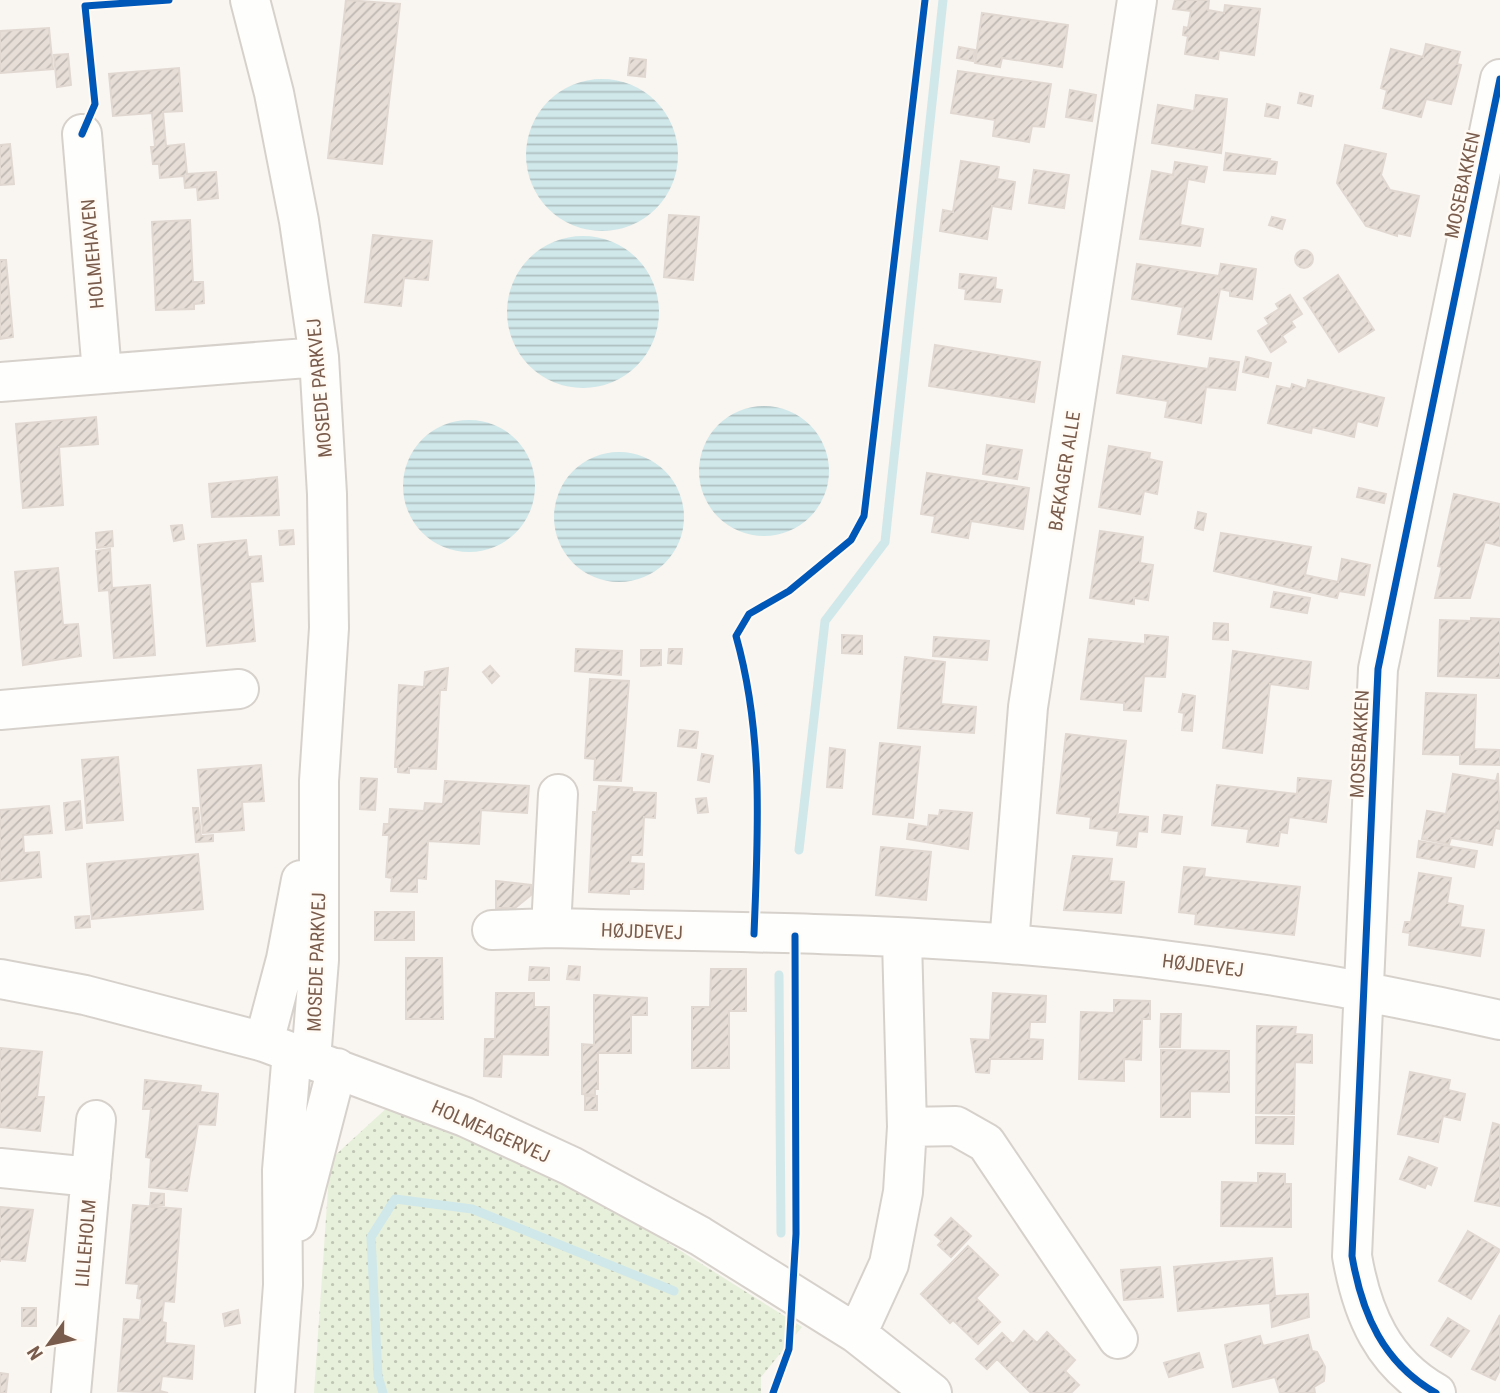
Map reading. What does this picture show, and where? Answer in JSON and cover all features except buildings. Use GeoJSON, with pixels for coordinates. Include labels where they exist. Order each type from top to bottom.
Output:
{"type":"FeatureCollection","features":[{"type":"Feature","properties":{"kind":"street","name":"MOSEDE PARKVEJ"},"geometry":{"type":"LineString","coordinates":[[250,0],[274,93],[299,221],[319,357],[327,494],[329,628],[319,782],[319,960],[301,1055],[275,1393]]}},
{"type":"Feature","properties":{"kind":"street","name":"BÆKAGER ALLE"},"geometry":{"type":"LineString","coordinates":[[1009,944],[1028,706],[1137,0]]}},
{"type":"Feature","properties":{"kind":"street","name":"MOSEBAKKEN"},"geometry":{"type":"LineString","coordinates":[[1436,1393],[1395,1361],[1374,1333],[1359,1295],[1352,1256],[1362,989],[1378,670],[1500,79]]}},
{"type":"Feature","properties":{"kind":"street","name":"HOLMEHAVEN"},"geometry":{"type":"LineString","coordinates":[[82,134],[102,373]]}},
{"type":"Feature","properties":{"kind":"street"},"geometry":{"type":"LineString","coordinates":[[0,382],[319,357]]}},
{"type":"Feature","properties":{"kind":"street"},"geometry":{"type":"LineString","coordinates":[[0,710],[239,690]]}},
{"type":"Feature","properties":{"kind":"street","name":"MOSEDE PARKVEJ"},"geometry":{"type":"LineString","coordinates":[[301,1055],[286,960],[319,782]]}},
{"type":"Feature","properties":{"kind":"street"},"geometry":{"type":"LineString","coordinates":[[551,928],[558,794]]}},
{"type":"Feature","properties":{"kind":"street","name":"HØJDEVEJ"},"geometry":{"type":"LineString","coordinates":[[492,930],[551,928],[1009,944],[1223,966],[1362,989],[1500,1020]]}},
{"type":"Feature","properties":{"kind":"street"},"geometry":{"type":"LineString","coordinates":[[857,1334],[889,1265],[903,1192],[906,1127],[902,940]]}},
{"type":"Feature","properties":{"kind":"street","name":"HOLMEAGERVEJ"},"geometry":{"type":"LineString","coordinates":[[0,979],[85,995],[301,1055],[465,1117],[571,1166],[700,1236],[857,1334],[932,1393]]}},
{"type":"Feature","properties":{"kind":"street","name":"LILLEHOLM"},"geometry":{"type":"LineString","coordinates":[[71,1393],[96,1121]]}},
{"type":"Feature","properties":{"kind":"street"},"geometry":{"type":"LineString","coordinates":[[906,1127],[956,1126],[986,1143],[1118,1339]]}},
{"type":"Feature","properties":{"kind":"street","name":"LILLEHOLM"},"geometry":{"type":"LineString","coordinates":[[0,1168],[91,1177]]}},
{"type":"Feature","properties":{"kind":"green space"},"geometry":{"type":"Polygon","coordinates":[[[390,1105],[563,1177],[802,1327],[761,1377],[761,1393],[314,1393],[330,1160],[390,1105]]]}},
{"type":"Feature","properties":{"kind":"water"},"geometry":{"type":"Polygon","coordinates":[[[602,79],[631,85],[655,102],[672,126],[678,155],[672,184],[655,208],[631,225],[602,231],[573,225],[549,208],[532,184],[526,155],[532,126],[549,102],[573,85],[602,79]]]}},
{"type":"Feature","properties":{"kind":"water"},"geometry":{"type":"Polygon","coordinates":[[[583,236],[612,242],[637,258],[653,283],[659,312],[653,341],[637,366],[612,382],[583,388],[554,382],[529,366],[513,341],[507,312],[513,283],[529,258],[554,242],[583,236]]]}},
{"type":"Feature","properties":{"kind":"water"},"geometry":{"type":"Polygon","coordinates":[[[764,406],[789,411],[810,425],[824,446],[829,471],[824,496],[810,517],[789,531],[764,536],[739,531],[718,517],[704,496],[699,471],[704,446],[718,425],[739,411],[764,406]]]}},
{"type":"Feature","properties":{"kind":"water"},"geometry":{"type":"Polygon","coordinates":[[[469,420],[494,425],[516,439],[530,461],[535,486],[530,511],[516,533],[494,547],[469,552],[444,547],[422,533],[408,511],[403,486],[408,461],[422,439],[444,425],[469,420]]]}},
{"type":"Feature","properties":{"kind":"water"},"geometry":{"type":"Polygon","coordinates":[[[619,452],[644,457],[665,471],[679,492],[684,517],[679,542],[665,563],[644,577],[619,582],[594,577],[573,563],[559,542],[554,517],[559,492],[573,471],[594,457],[619,452]]]}},
{"type":"Feature","properties":{"kind":"waterway"},"geometry":{"type":"LineString","coordinates":[[799,850],[825,621],[885,542],[943,0]]}},
{"type":"Feature","properties":{"kind":"waterway"},"geometry":{"type":"LineString","coordinates":[[779,975],[781,1233]]}},
{"type":"Feature","properties":{"kind":"waterway"},"geometry":{"type":"LineString","coordinates":[[383,1393],[378,1376],[371,1237],[395,1199],[472,1209],[674,1291]]}},
{"type":"Feature","properties":{"kind":"cycle path"},"geometry":{"type":"LineString","coordinates":[[82,134],[95,104],[85,6],[169,0]]}},
{"type":"Feature","properties":{"kind":"cycle path"},"geometry":{"type":"LineString","coordinates":[[754,934],[757,821],[755,747],[745,673],[736,636],[749,614],[789,591],[851,540],[864,516],[925,0]]}},
{"type":"Feature","properties":{"kind":"cycle path"},"geometry":{"type":"LineString","coordinates":[[1436,1393],[1402,1367],[1378,1335],[1362,1298],[1352,1256],[1378,669],[1500,79]]}},
{"type":"Feature","properties":{"kind":"cycle path"},"geometry":{"type":"LineString","coordinates":[[773,1393],[789,1349],[796,1234],[795,936]]}}]}
